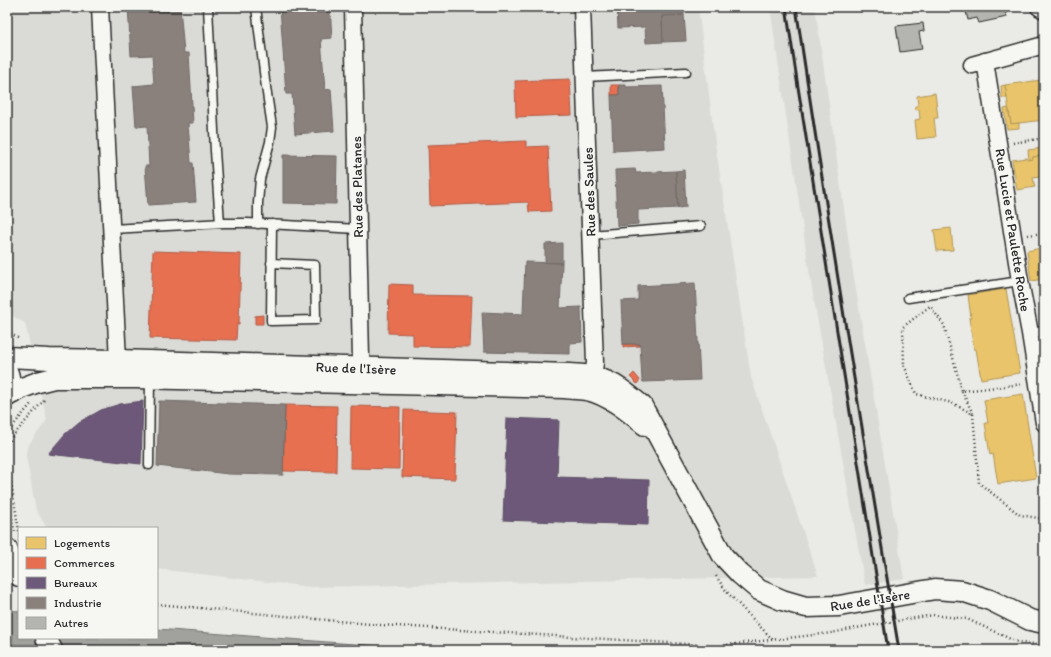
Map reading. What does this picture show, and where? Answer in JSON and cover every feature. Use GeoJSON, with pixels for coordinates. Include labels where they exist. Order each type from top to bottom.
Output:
{"type":"FeatureCollection","features":[{"type":"Feature","properties":{"kind":"street"},"geometry":{"type":"LineString","coordinates":[[100,7],[118,369]]}},
{"type":"Feature","properties":{"kind":"street","name":"Rue des Platanes"},"geometry":{"type":"LineString","coordinates":[[352,7],[361,358],[360,368]]}},
{"type":"Feature","properties":{"kind":"street","name":"Rue des Saules"},"geometry":{"type":"LineString","coordinates":[[582,7],[595,363],[593,376]]}},
{"type":"Feature","properties":{"kind":"street"},"geometry":{"type":"LineString","coordinates":[[1038,7],[1044,10]]}},
{"type":"Feature","properties":{"kind":"street","name":"Rue Lucie et Paulette Roche"},"geometry":{"type":"LineString","coordinates":[[1044,46],[978,63],[999,145],[1020,281],[1037,332],[1038,383],[1044,422]]}},
{"type":"Feature","properties":{"kind":"street","name":"Rue de l'Isère"},"geometry":{"type":"LineString","coordinates":[[7,357],[49,359],[118,369],[587,390],[605,397],[628,411],[658,436]]}},
{"type":"Feature","properties":{"kind":"street","name":"Rue de l'Isère"},"geometry":{"type":"LineString","coordinates":[[150,370],[360,368],[593,376],[610,382],[626,391],[642,406],[723,556],[740,574],[759,590],[782,600],[806,607],[839,606],[935,589],[962,591],[990,600],[1030,620],[1044,623]]}},
{"type":"Feature","properties":{"kind":"street","name":"Rue de l'Isère"},"geometry":{"type":"LineString","coordinates":[[7,396],[22,388],[54,378],[118,369]]}},
{"type":"Feature","properties":{"kind":"street"},"geometry":{"type":"LineString","coordinates":[[7,371],[9,385],[7,396]]}},
{"type":"Feature","properties":{"kind":"street"},"geometry":{"type":"LineString","coordinates":[[575,389],[593,376]]}},
{"type":"Feature","properties":{"kind":"street"},"geometry":{"type":"LineString","coordinates":[[12,543],[18,571]]}},
{"type":"Feature","properties":{"kind":"street"},"geometry":{"type":"LineString","coordinates":[[46,639],[52,650]]}},
{"type":"Feature","properties":{"kind":"lane"},"geometry":{"type":"LineString","coordinates":[[208,7],[220,224]]}},
{"type":"Feature","properties":{"kind":"lane"},"geometry":{"type":"LineString","coordinates":[[256,7],[272,127],[270,142],[260,179],[258,224]]}},
{"type":"Feature","properties":{"kind":"lane"},"geometry":{"type":"LineString","coordinates":[[585,78],[686,72]]}},
{"type":"Feature","properties":{"kind":"lane"},"geometry":{"type":"LineString","coordinates":[[111,229],[220,224],[272,224],[358,229]]}},
{"type":"Feature","properties":{"kind":"lane"},"geometry":{"type":"LineString","coordinates":[[271,264],[315,265],[316,320],[271,321],[271,264],[272,224]]}},
{"type":"Feature","properties":{"kind":"lane"},"geometry":{"type":"LineString","coordinates":[[591,235],[702,226]]}},
{"type":"Feature","properties":{"kind":"lane"},"geometry":{"type":"LineString","coordinates":[[908,298],[1020,281]]}},
{"type":"Feature","properties":{"kind":"lane"},"geometry":{"type":"LineString","coordinates":[[149,465],[150,370]]}},
{"type":"Feature","properties":{"kind":"path"},"geometry":{"type":"LineString","coordinates":[[999,145],[1044,138]]}},
{"type":"Feature","properties":{"kind":"path"},"geometry":{"type":"LineString","coordinates":[[973,414],[952,403],[916,394],[904,365],[903,327],[930,306],[944,325],[962,391],[973,414],[979,483],[1020,515],[1044,519]]}},
{"type":"Feature","properties":{"kind":"path"},"geometry":{"type":"LineString","coordinates":[[962,391],[1038,383]]}},
{"type":"Feature","properties":{"kind":"path"},"geometry":{"type":"LineString","coordinates":[[18,527],[7,458],[8,444],[12,437],[47,397]]}},
{"type":"Feature","properties":{"kind":"path"},"geometry":{"type":"LineString","coordinates":[[7,433],[33,403]]}},
{"type":"Feature","properties":{"kind":"path"},"geometry":{"type":"LineString","coordinates":[[7,490],[14,531],[12,543]]}},
{"type":"Feature","properties":{"kind":"path"},"geometry":{"type":"LineString","coordinates":[[714,570],[726,592],[773,640]]}},
{"type":"Feature","properties":{"kind":"path"},"geometry":{"type":"LineString","coordinates":[[158,604],[381,625],[710,646],[831,633],[933,614],[967,619],[1018,642],[1044,645]]}},
{"type":"Feature","properties":{"kind":"shaded area"},"geometry":{"type":"Polygon","coordinates":[[[7,7],[698,7],[715,143],[751,377],[818,576],[311,587],[158,569],[158,527],[46,527],[36,510],[26,456],[27,448],[47,420],[25,323],[7,313],[7,7]]]}},
{"type":"Feature","properties":{"kind":"shaded area"},"geometry":{"type":"Polygon","coordinates":[[[770,7],[815,7],[853,272],[904,579],[865,585],[811,283],[770,7]]]}},
{"type":"Feature","properties":{"kind":"shaded area"},"geometry":{"type":"Polygon","coordinates":[[[7,610],[18,611],[18,639],[158,639],[158,629],[432,650],[86,650],[7,645],[7,610]]]}},
{"type":"Feature","properties":{"kind":"building: Logements"},"geometry":{"type":"Polygon","coordinates":[[[1044,80],[1044,120],[1011,124],[1005,85],[1044,80]]]}},
{"type":"Feature","properties":{"kind":"building: Logements"},"geometry":{"type":"Polygon","coordinates":[[[1005,85],[1007,98],[1002,98],[1001,86],[1005,85]]]}},
{"type":"Feature","properties":{"kind":"building: Logements"},"geometry":{"type":"Polygon","coordinates":[[[935,93],[938,118],[934,118],[936,137],[917,139],[915,120],[920,119],[919,109],[916,110],[915,106],[918,106],[917,96],[935,93]]]}},
{"type":"Feature","properties":{"kind":"building: Logements"},"geometry":{"type":"Polygon","coordinates":[[[1008,108],[1011,124],[1019,123],[1019,128],[1007,129],[1004,109],[1008,108]]]}},
{"type":"Feature","properties":{"kind":"building: Logements"},"geometry":{"type":"Polygon","coordinates":[[[1044,148],[1044,155],[1033,157],[1033,159],[1029,160],[1028,150],[1044,148]]]}},
{"type":"Feature","properties":{"kind":"building: Logements"},"geometry":{"type":"Polygon","coordinates":[[[1044,155],[1044,184],[1041,184],[1040,177],[1033,178],[1035,187],[1017,190],[1012,160],[1027,158],[1027,160],[1044,155]]]}},
{"type":"Feature","properties":{"kind":"building: Logements"},"geometry":{"type":"Polygon","coordinates":[[[951,228],[953,250],[937,251],[934,230],[951,228]]]}},
{"type":"Feature","properties":{"kind":"building: Logements"},"geometry":{"type":"Polygon","coordinates":[[[1041,248],[1041,251],[1044,250],[1044,279],[1031,281],[1027,251],[1041,248]]]}},
{"type":"Feature","properties":{"kind":"building: Logements"},"geometry":{"type":"Polygon","coordinates":[[[1006,289],[1020,373],[981,379],[976,349],[974,350],[969,318],[971,318],[968,295],[1006,289]]]}},
{"type":"Feature","properties":{"kind":"building: Logements"},"geometry":{"type":"Polygon","coordinates":[[[1023,394],[1036,478],[998,484],[993,454],[990,455],[985,423],[988,423],[984,400],[1023,394]]]}},
{"type":"Feature","properties":{"kind":"building: Commerces"},"geometry":{"type":"Polygon","coordinates":[[[570,79],[572,115],[516,117],[515,81],[570,79]]]}},
{"type":"Feature","properties":{"kind":"building: Commerces"},"geometry":{"type":"Polygon","coordinates":[[[611,85],[619,85],[619,95],[611,95],[611,85]]]}},
{"type":"Feature","properties":{"kind":"building: Commerces"},"geometry":{"type":"Polygon","coordinates":[[[526,141],[526,147],[548,146],[551,211],[529,212],[528,202],[430,206],[428,145],[526,141]]]}},
{"type":"Feature","properties":{"kind":"building: Commerces"},"geometry":{"type":"Polygon","coordinates":[[[153,251],[241,254],[239,324],[237,324],[236,340],[150,338],[153,251]]]}},
{"type":"Feature","properties":{"kind":"building: Commerces"},"geometry":{"type":"Polygon","coordinates":[[[389,284],[413,285],[413,295],[472,296],[470,347],[413,346],[413,334],[388,333],[389,284]]]}},
{"type":"Feature","properties":{"kind":"building: Commerces"},"geometry":{"type":"Polygon","coordinates":[[[263,315],[263,324],[255,324],[255,316],[263,315]]]}},
{"type":"Feature","properties":{"kind":"building: Commerces"},"geometry":{"type":"Polygon","coordinates":[[[623,344],[640,344],[640,346],[623,347],[623,344]]]}},
{"type":"Feature","properties":{"kind":"building: Commerces"},"geometry":{"type":"Polygon","coordinates":[[[634,373],[640,380],[637,384],[630,377],[634,373]]]}},
{"type":"Feature","properties":{"kind":"building: Commerces"},"geometry":{"type":"Polygon","coordinates":[[[285,405],[337,406],[336,472],[283,471],[285,405]]]}},
{"type":"Feature","properties":{"kind":"building: Commerces"},"geometry":{"type":"Polygon","coordinates":[[[351,406],[400,407],[399,469],[350,468],[351,406]]]}},
{"type":"Feature","properties":{"kind":"building: Commerces"},"geometry":{"type":"Polygon","coordinates":[[[404,410],[457,412],[455,479],[402,477],[404,410]]]}},
{"type":"Feature","properties":{"kind":"building: Bureaux"},"geometry":{"type":"Polygon","coordinates":[[[143,401],[141,464],[48,454],[65,434],[79,422],[101,410],[120,404],[143,401]]]}},
{"type":"Feature","properties":{"kind":"building: Bureaux"},"geometry":{"type":"Polygon","coordinates":[[[507,418],[559,420],[557,477],[649,480],[648,525],[503,520],[507,418]]]}},
{"type":"Feature","properties":{"kind":"building: Industrie"},"geometry":{"type":"Polygon","coordinates":[[[128,7],[180,7],[184,53],[189,53],[193,123],[188,123],[196,202],[148,205],[145,166],[149,166],[147,126],[136,127],[133,86],[154,84],[152,55],[131,56],[128,7]]]}},
{"type":"Feature","properties":{"kind":"building: Industrie"},"geometry":{"type":"Polygon","coordinates":[[[280,7],[330,7],[332,38],[321,39],[325,90],[331,89],[334,131],[295,134],[292,94],[286,94],[280,7]]]}},
{"type":"Feature","properties":{"kind":"building: Industrie"},"geometry":{"type":"Polygon","coordinates":[[[617,7],[684,7],[684,15],[662,16],[663,42],[646,43],[645,27],[618,28],[617,7]]]}},
{"type":"Feature","properties":{"kind":"building: Industrie"},"geometry":{"type":"Polygon","coordinates":[[[684,15],[686,41],[663,42],[662,16],[684,15]]]}},
{"type":"Feature","properties":{"kind":"building: Industrie"},"geometry":{"type":"Polygon","coordinates":[[[619,85],[626,85],[626,87],[662,86],[665,148],[613,151],[611,95],[619,95],[619,85]]]}},
{"type":"Feature","properties":{"kind":"building: Industrie"},"geometry":{"type":"Polygon","coordinates":[[[283,155],[337,156],[336,204],[283,203],[283,155]]]}},
{"type":"Feature","properties":{"kind":"building: Industrie"},"geometry":{"type":"Polygon","coordinates":[[[635,169],[636,173],[676,171],[678,208],[638,210],[638,224],[617,226],[615,170],[635,169]]]}},
{"type":"Feature","properties":{"kind":"building: Industrie"},"geometry":{"type":"Polygon","coordinates":[[[684,170],[686,207],[678,208],[676,171],[684,170]]]}},
{"type":"Feature","properties":{"kind":"building: Industrie"},"geometry":{"type":"Polygon","coordinates":[[[562,243],[562,263],[545,263],[545,244],[562,243]]]}},
{"type":"Feature","properties":{"kind":"building: Industrie"},"geometry":{"type":"Polygon","coordinates":[[[525,262],[562,263],[560,308],[581,307],[582,342],[570,343],[570,354],[484,352],[482,312],[523,314],[525,262]]]}},
{"type":"Feature","properties":{"kind":"building: Industrie"},"geometry":{"type":"Polygon","coordinates":[[[695,283],[700,380],[643,382],[640,344],[623,344],[621,301],[638,300],[638,286],[695,283]]]}},
{"type":"Feature","properties":{"kind":"building: Industrie"},"geometry":{"type":"Polygon","coordinates":[[[159,401],[285,405],[283,475],[229,474],[157,466],[159,401]]]}},
{"type":"Feature","properties":{"kind":"building: Autres"},"geometry":{"type":"Polygon","coordinates":[[[965,7],[1004,7],[1007,17],[979,23],[977,18],[968,20],[965,7]]]}},
{"type":"Feature","properties":{"kind":"building: Autres"},"geometry":{"type":"Polygon","coordinates":[[[923,23],[924,31],[919,32],[922,49],[900,52],[896,26],[923,23]]]}},
{"type":"Feature","properties":{"kind":"railway"},"geometry":{"type":"LineString","coordinates":[[786,7],[888,650]]}},
{"type":"Feature","properties":{"kind":"railway"},"geometry":{"type":"LineString","coordinates":[[796,7],[846,329],[899,650]]}}]}
